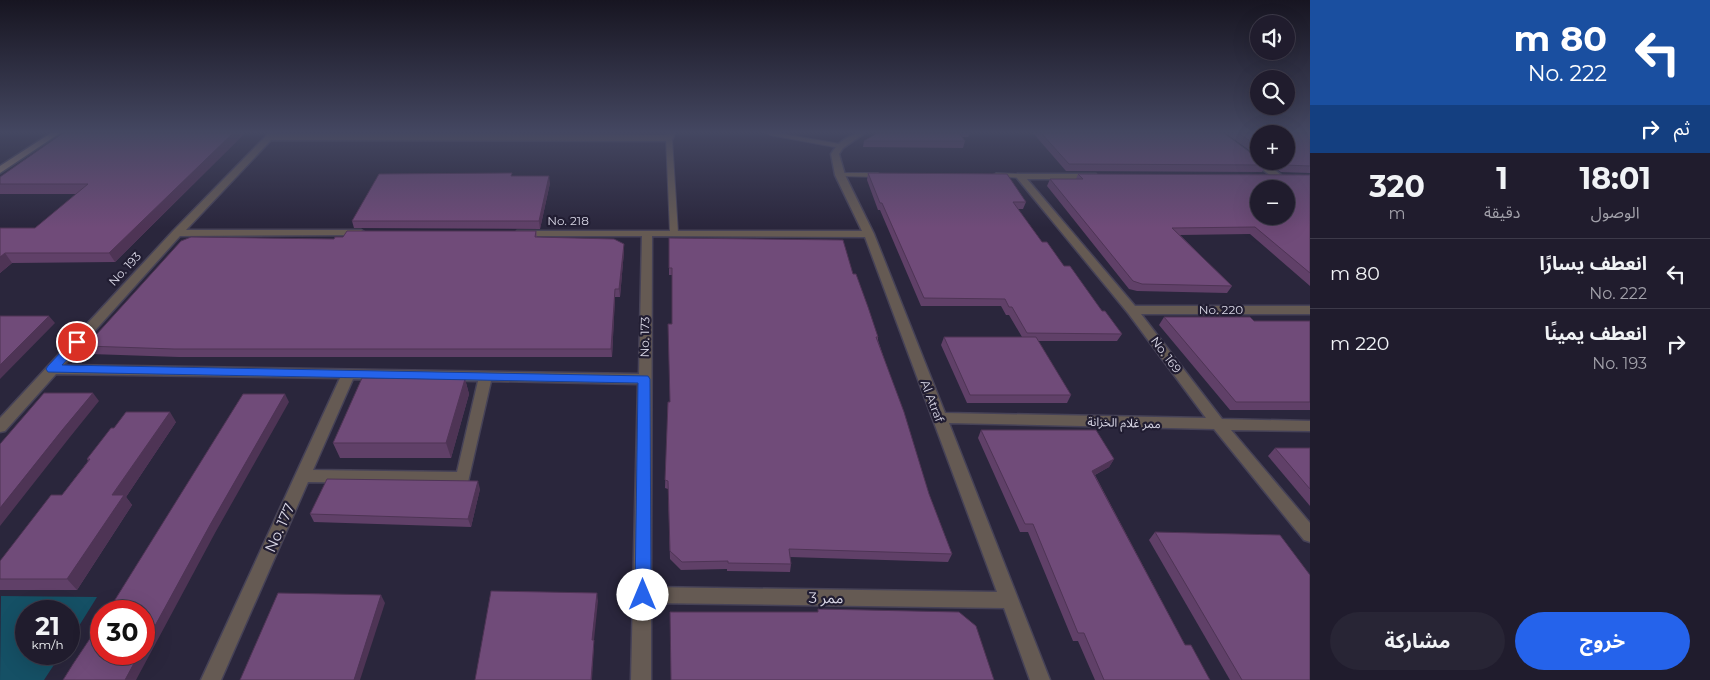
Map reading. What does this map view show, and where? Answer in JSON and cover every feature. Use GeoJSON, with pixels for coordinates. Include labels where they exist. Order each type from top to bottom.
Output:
{"type":"FeatureCollection","features":[{"type":"Feature","properties":{"kind":"street","name":"No. 193"},"geometry":{"type":"LineString","coordinates":[[0,427],[177,233],[242,165]]}},
{"type":"Feature","properties":{"kind":"street","name":"Al Atraf"},"geometry":{"type":"LineString","coordinates":[[837,165],[840,176],[869,234],[1040,680]]}},
{"type":"Feature","properties":{"kind":"street"},"geometry":{"type":"LineString","coordinates":[[1258,177],[1282,177],[1264,165]]}},
{"type":"Feature","properties":{"kind":"street"},"geometry":{"type":"LineString","coordinates":[[1020,176],[1100,176]]}},
{"type":"Feature","properties":{"kind":"street","name":"No. 169"},"geometry":{"type":"LineString","coordinates":[[1020,176],[1132,310],[1219,425],[1310,535]]}},
{"type":"Feature","properties":{"kind":"street"},"geometry":{"type":"LineString","coordinates":[[177,233],[367,233]]}},
{"type":"Feature","properties":{"kind":"street","name":"No. 218"},"geometry":{"type":"LineString","coordinates":[[507,233],[869,234]]}},
{"type":"Feature","properties":{"kind":"street","name":"No. 173"},"geometry":{"type":"LineString","coordinates":[[641,680],[647,234]]}},
{"type":"Feature","properties":{"kind":"street","name":"No. 220"},"geometry":{"type":"LineString","coordinates":[[1132,310],[1310,310]]}},
{"type":"Feature","properties":{"kind":"street"},"geometry":{"type":"LineString","coordinates":[[52,369],[348,376],[644,379]]}},
{"type":"Feature","properties":{"kind":"street","name":"No. 177"},"geometry":{"type":"LineString","coordinates":[[212,680],[348,376]]}},
{"type":"Feature","properties":{"kind":"street"},"geometry":{"type":"LineString","coordinates":[[304,476],[463,478],[485,378]]}},
{"type":"Feature","properties":{"kind":"street","name":"ممر غلام الخزانة"},"geometry":{"type":"LineString","coordinates":[[938,418],[1310,426]]}},
{"type":"Feature","properties":{"kind":"street","name":"ممر 3"},"geometry":{"type":"LineString","coordinates":[[643,595],[1010,600]]}},
{"type":"Feature","properties":{"kind":"lane"},"geometry":{"type":"LineString","coordinates":[[671,165],[674,233]]}},
{"type":"Feature","properties":{"kind":"lane"},"geometry":{"type":"LineString","coordinates":[[987,175],[1020,176]]}},
{"type":"Feature","properties":{"kind":"lane"},"geometry":{"type":"LineString","coordinates":[[840,176],[889,176]]}},
{"type":"Feature","properties":{"kind":"water"},"geometry":{"type":"Polygon","coordinates":[[[1,596],[97,597],[95,600],[90,600],[90,608],[80,624],[80,600],[15,600],[15,665],[54,665],[44,680],[0,680],[1,596]]]}},
{"type":"Feature","properties":{"kind":"building"},"geometry":{"type":"Polygon","coordinates":[[[18,165],[200,165],[109,253],[5,253],[0,257],[0,228],[35,228],[88,184],[0,184],[0,177],[18,165]]]}},
{"type":"Feature","properties":{"kind":"building"},"geometry":{"type":"Polygon","coordinates":[[[512,173],[511,176],[549,176],[539,221],[352,221],[379,174],[512,173]]]}},
{"type":"Feature","properties":{"kind":"building"},"geometry":{"type":"Polygon","coordinates":[[[868,173],[1007,174],[1026,202],[1013,202],[1042,242],[1047,242],[1064,266],[1070,266],[1102,311],[1105,311],[1122,334],[1027,333],[1012,307],[1009,307],[1005,299],[924,298],[868,173]]]}},
{"type":"Feature","properties":{"kind":"building"},"geometry":{"type":"Polygon","coordinates":[[[1078,174],[1310,175],[1310,273],[1255,227],[1172,228],[1232,286],[1142,284],[1133,281],[1050,179],[1083,179],[1078,174]]]}},
{"type":"Feature","properties":{"kind":"building"},"geometry":{"type":"Polygon","coordinates":[[[347,231],[536,231],[535,237],[614,239],[624,244],[619,289],[615,289],[611,349],[174,349],[86,346],[181,241],[191,237],[334,239],[335,237],[343,237],[347,231]]]}},
{"type":"Feature","properties":{"kind":"building"},"geometry":{"type":"Polygon","coordinates":[[[669,238],[843,240],[853,274],[856,274],[878,337],[876,337],[904,412],[929,494],[952,554],[789,549],[791,564],[728,563],[728,561],[682,562],[670,551],[668,481],[665,480],[668,402],[670,402],[668,324],[672,324],[672,268],[669,268],[669,238]]]}},
{"type":"Feature","properties":{"kind":"building"},"geometry":{"type":"Polygon","coordinates":[[[0,316],[49,316],[0,365],[0,316]]]}},
{"type":"Feature","properties":{"kind":"building"},"geometry":{"type":"Polygon","coordinates":[[[1164,317],[1250,317],[1254,321],[1310,321],[1310,402],[1236,402],[1164,317]]]}},
{"type":"Feature","properties":{"kind":"building"},"geometry":{"type":"Polygon","coordinates":[[[944,337],[1036,337],[1071,395],[970,395],[944,337]]]}},
{"type":"Feature","properties":{"kind":"building"},"geometry":{"type":"Polygon","coordinates":[[[362,378],[465,379],[446,443],[333,443],[362,378]]]}},
{"type":"Feature","properties":{"kind":"building"},"geometry":{"type":"Polygon","coordinates":[[[44,393],[93,393],[0,508],[0,444],[44,393]]]}},
{"type":"Feature","properties":{"kind":"building"},"geometry":{"type":"Polygon","coordinates":[[[243,394],[285,394],[155,626],[155,600],[115,600],[243,394]]]}},
{"type":"Feature","properties":{"kind":"building"},"geometry":{"type":"Polygon","coordinates":[[[126,412],[170,412],[112,495],[124,495],[67,579],[0,579],[0,561],[51,495],[62,495],[90,459],[87,459],[126,412]]]}},
{"type":"Feature","properties":{"kind":"building"},"geometry":{"type":"Polygon","coordinates":[[[981,430],[1096,430],[1114,459],[1092,471],[1185,645],[1191,645],[1210,680],[1104,680],[1084,633],[1078,633],[1033,524],[1025,524],[981,430]]]}},
{"type":"Feature","properties":{"kind":"building"},"geometry":{"type":"Polygon","coordinates":[[[1275,448],[1310,448],[1310,489],[1275,448]]]}},
{"type":"Feature","properties":{"kind":"building"},"geometry":{"type":"Polygon","coordinates":[[[327,479],[478,481],[468,519],[310,514],[327,479]]]}},
{"type":"Feature","properties":{"kind":"building"},"geometry":{"type":"Polygon","coordinates":[[[1155,532],[1280,535],[1310,575],[1310,680],[1242,680],[1155,532]]]}},
{"type":"Feature","properties":{"kind":"building"},"geometry":{"type":"Polygon","coordinates":[[[491,591],[597,593],[592,640],[594,640],[591,680],[475,680],[491,591]]]}},
{"type":"Feature","properties":{"kind":"building"},"geometry":{"type":"Polygon","coordinates":[[[278,593],[381,595],[354,680],[240,680],[278,593]]]}},
{"type":"Feature","properties":{"kind":"building"},"geometry":{"type":"Polygon","coordinates":[[[818,609],[959,612],[976,626],[994,680],[671,680],[670,612],[818,612],[818,609]]]}},
{"type":"Feature","properties":{"kind":"building"},"geometry":{"type":"Polygon","coordinates":[[[90,638],[90,665],[133,665],[125,680],[63,680],[72,665],[80,665],[80,654],[90,638]]]}},
{"type":"Feature","properties":{"kind":"route"},"geometry":{"type":"LineString","coordinates":[[77,342],[52,369],[485,378],[644,379],[643,595]]}}]}
